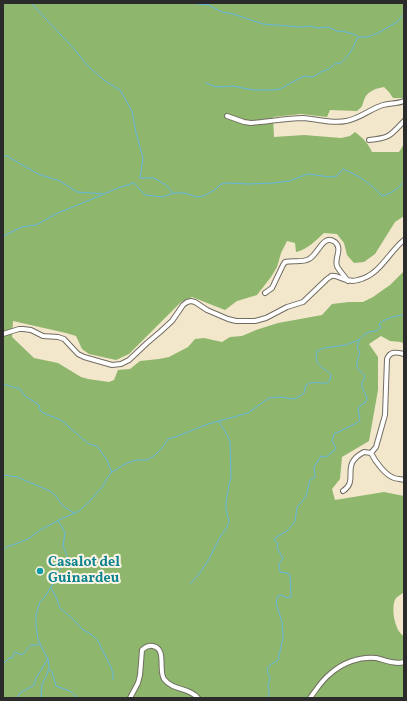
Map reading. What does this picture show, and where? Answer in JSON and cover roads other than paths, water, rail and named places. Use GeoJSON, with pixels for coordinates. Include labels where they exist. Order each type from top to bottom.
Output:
{"type":"FeatureCollection","features":[{"type":"Feature","properties":{"kind":"street"},"geometry":{"type":"LineString","coordinates":[[227,116],[251,123],[303,118],[341,122],[351,120],[383,105],[404,101]]}},
{"type":"Feature","properties":{"kind":"street"},"geometry":{"type":"LineString","coordinates":[[369,140],[384,138],[390,135],[404,121]]}},
{"type":"Feature","properties":{"kind":"street"},"geometry":{"type":"LineString","coordinates":[[265,293],[272,288],[285,262],[309,259],[327,240],[332,240],[337,246],[337,267],[348,281]]}},
{"type":"Feature","properties":{"kind":"street"},"geometry":{"type":"LineString","coordinates":[[3,334],[19,329],[31,330],[42,336],[64,339],[78,354],[84,357],[112,365],[121,364],[129,360],[172,321],[183,305],[187,302],[195,302],[208,310],[236,321],[261,320],[287,307],[302,302],[330,277],[336,276],[352,282],[367,277],[376,270],[404,240]]}},
{"type":"Feature","properties":{"kind":"street"},"geometry":{"type":"LineString","coordinates":[[371,453],[376,447],[385,415],[387,359],[392,353],[404,354]]}},
{"type":"Feature","properties":{"kind":"street"},"geometry":{"type":"LineString","coordinates":[[343,491],[348,487],[351,479],[350,468],[352,461],[364,452],[371,453]]}},
{"type":"Feature","properties":{"kind":"street"},"geometry":{"type":"LineString","coordinates":[[371,453],[376,462],[390,476],[404,480]]}},
{"type":"Feature","properties":{"kind":"street"},"geometry":{"type":"LineString","coordinates":[[130,698],[140,676],[142,650],[143,648],[152,646],[160,652],[162,673],[165,680],[172,686],[189,691],[198,698]]}},
{"type":"Feature","properties":{"kind":"street"},"geometry":{"type":"LineString","coordinates":[[310,698],[329,674],[350,662],[370,658],[397,663],[404,662]]}},
{"type":"Feature","properties":{"kind":"waterway"},"geometry":{"type":"LineString","coordinates":[[31,3],[87,65],[105,81],[120,90],[132,111],[143,158],[140,178],[154,178],[166,185],[172,192]]}},
{"type":"Feature","properties":{"kind":"waterway"},"geometry":{"type":"LineString","coordinates":[[188,3],[209,5],[222,12],[263,24],[301,27],[310,26],[317,28],[328,27],[357,36]]}},
{"type":"Feature","properties":{"kind":"waterway"},"geometry":{"type":"LineString","coordinates":[[206,83],[216,87],[233,86],[253,90],[280,89],[302,77],[313,77],[329,69],[336,63],[340,64],[347,57],[358,37],[368,37],[378,33],[397,22],[404,14]]}},
{"type":"Feature","properties":{"kind":"waterway"},"geometry":{"type":"LineString","coordinates":[[3,155],[38,174],[60,181],[77,192],[104,194],[134,183],[145,195],[163,197],[173,193],[184,193],[197,197],[204,196],[216,189],[221,184],[274,183],[289,181],[308,174],[330,177],[337,176],[343,169],[364,180],[382,196],[394,191],[404,182]]}},
{"type":"Feature","properties":{"kind":"waterway"},"geometry":{"type":"LineString","coordinates":[[3,238],[5,235],[22,227],[36,225],[58,213],[102,195]]}},
{"type":"Feature","properties":{"kind":"waterway"},"geometry":{"type":"LineString","coordinates":[[3,550],[8,546],[28,539],[40,530],[79,511],[103,486],[112,472],[127,463],[137,460],[147,460],[155,455],[168,439],[208,424],[248,413],[269,398],[279,397],[294,399],[304,393],[306,385],[314,382],[327,383],[330,380],[331,375],[318,363],[316,356],[317,351],[327,347],[345,345],[356,341],[367,333],[379,329],[381,327],[379,324],[385,320],[404,315]]}},
{"type":"Feature","properties":{"kind":"waterway"},"geometry":{"type":"LineString","coordinates":[[268,698],[268,685],[270,678],[267,669],[278,660],[283,638],[282,622],[276,603],[278,596],[281,595],[288,598],[291,597],[290,575],[280,572],[279,564],[283,558],[277,548],[278,543],[274,540],[287,531],[295,521],[297,507],[306,496],[310,480],[315,477],[314,467],[321,456],[326,457],[336,448],[332,441],[334,434],[357,423],[360,420],[358,409],[365,403],[367,398],[362,387],[365,377],[357,366],[360,352],[357,348],[359,340]]}},
{"type":"Feature","properties":{"kind":"waterway"},"geometry":{"type":"LineString","coordinates":[[3,384],[20,389],[25,396],[39,405],[40,410],[43,413],[61,420],[89,444],[97,446],[107,460],[112,472]]}},
{"type":"Feature","properties":{"kind":"waterway"},"geometry":{"type":"LineString","coordinates":[[190,584],[208,561],[229,522],[226,502],[231,477],[230,442],[219,421]]}},
{"type":"Feature","properties":{"kind":"waterway"},"geometry":{"type":"LineString","coordinates":[[3,475],[17,477],[50,491],[63,506],[74,513]]}},
{"type":"Feature","properties":{"kind":"waterway"},"geometry":{"type":"LineString","coordinates":[[39,698],[41,697],[42,684],[49,668],[48,659],[38,639],[36,614],[40,602],[56,579],[58,571],[67,562],[67,556],[63,546],[65,533],[58,521]]}},
{"type":"Feature","properties":{"kind":"waterway"},"geometry":{"type":"LineString","coordinates":[[51,588],[60,608],[82,629],[98,641],[111,667],[113,680]]}},
{"type":"Feature","properties":{"kind":"waterway"},"geometry":{"type":"LineString","coordinates":[[3,664],[9,658],[12,658],[15,652],[22,655],[31,645],[39,644]]}},
{"type":"Feature","properties":{"kind":"waterway"},"geometry":{"type":"LineString","coordinates":[[17,698],[20,693],[34,685],[36,678],[48,659]]}},
{"type":"Feature","properties":{"kind":"waterway"},"geometry":{"type":"LineString","coordinates":[[49,670],[52,672],[56,686],[70,691],[78,698]]}},
{"type":"Feature","properties":{"kind":"place","name":"Casalot del Guinardeu"},"geometry":{"type":"Point","coordinates":[40,571]}}]}
